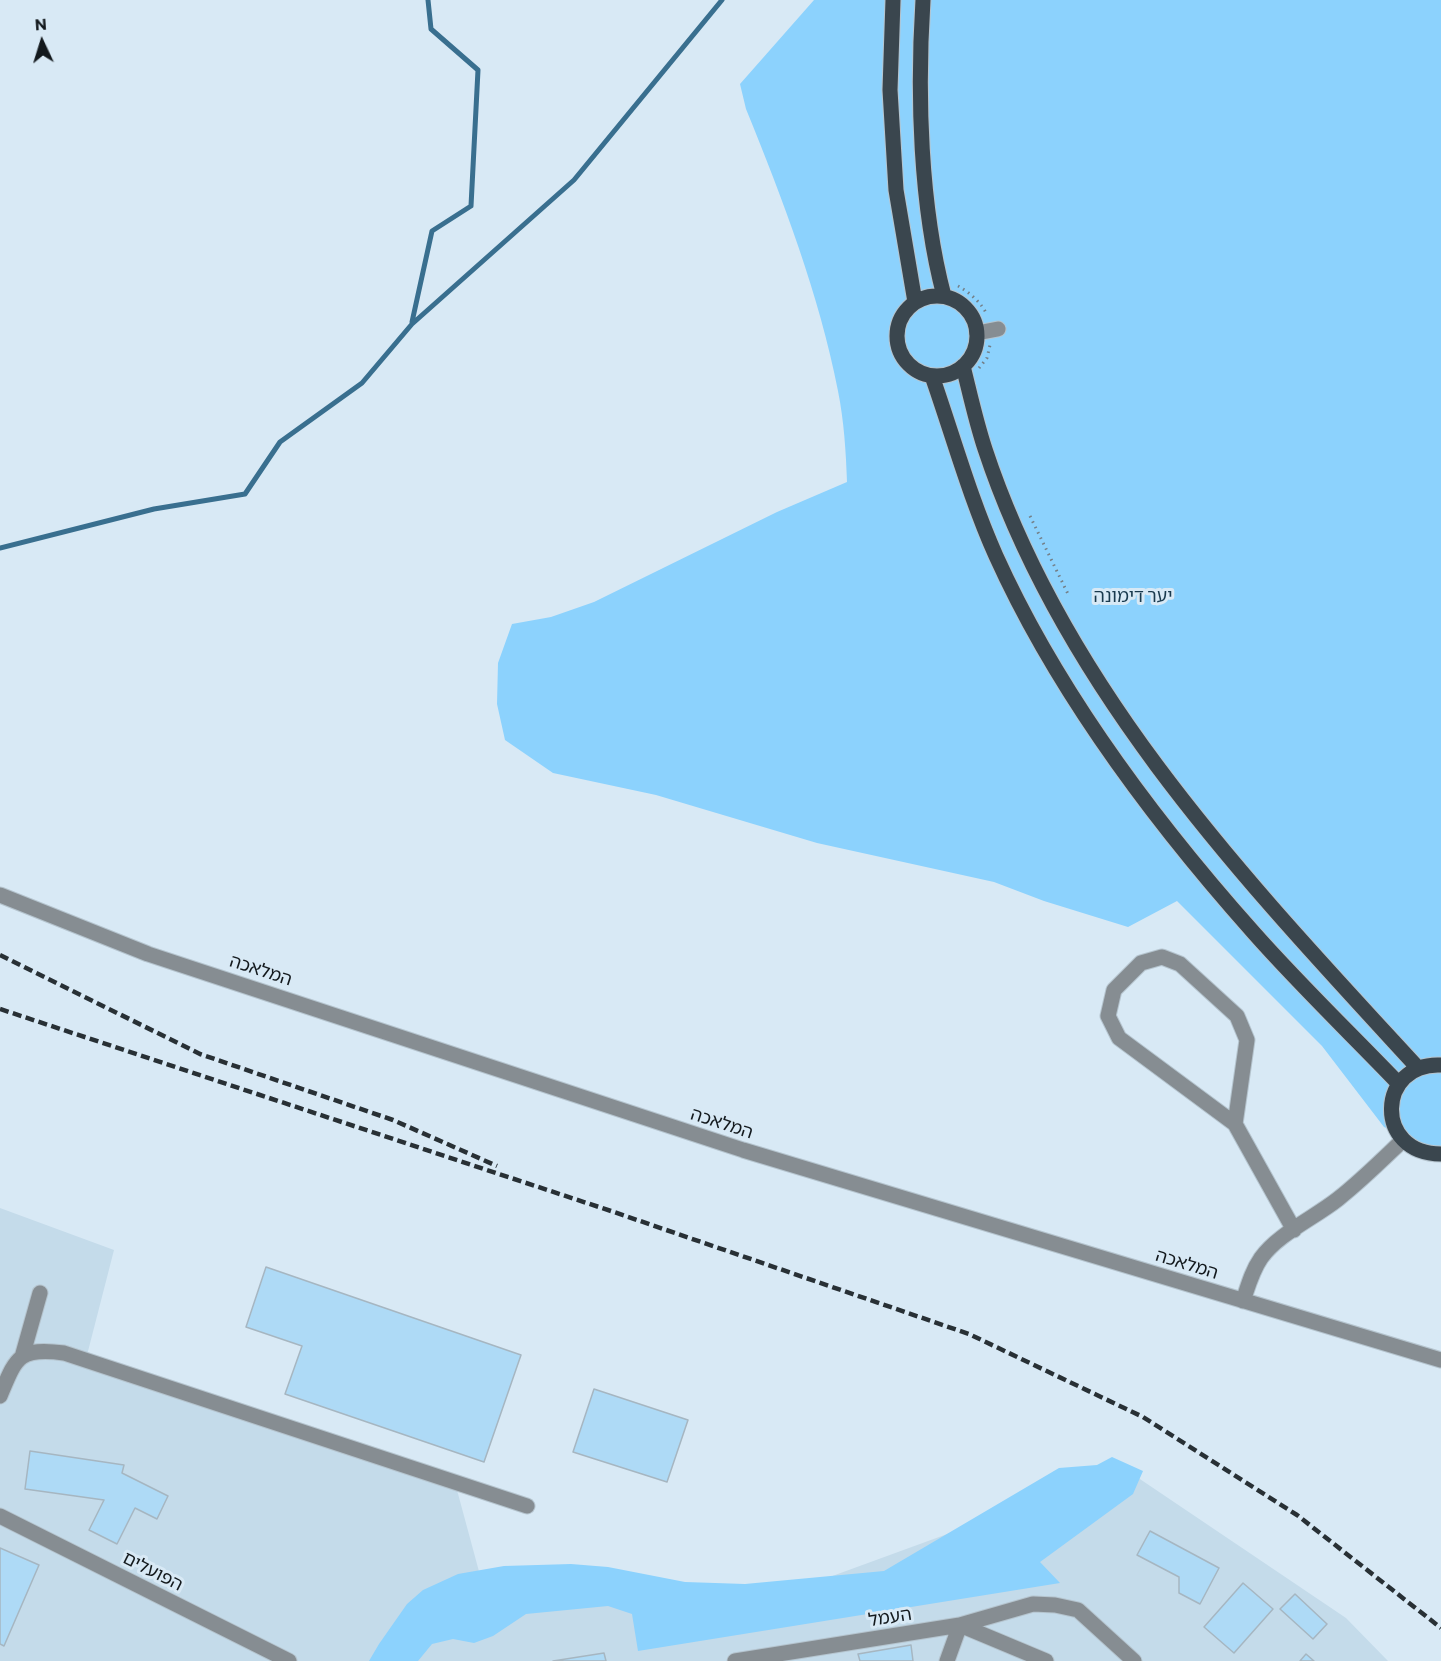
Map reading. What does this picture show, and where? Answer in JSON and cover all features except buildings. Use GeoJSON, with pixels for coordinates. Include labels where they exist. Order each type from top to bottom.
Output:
{"type":"FeatureCollection","features":[{"type":"Feature","properties":{"kind":"main road"},"geometry":{"type":"LineString","coordinates":[[893,0],[890,90],[897,190],[915,302]]}},
{"type":"Feature","properties":{"kind":"main road"},"geometry":{"type":"LineString","coordinates":[[923,0],[920,90],[926,188],[935,261],[954,299],[967,308],[975,322],[988,331],[977,344],[969,369],[984,449],[1004,500],[1053,604],[1090,667],[1177,793],[1233,864],[1418,1068]]}},
{"type":"Feature","properties":{"kind":"main road"},"geometry":{"type":"LineString","coordinates":[[948,289],[915,302],[907,308],[899,321],[896,335],[898,349],[906,362],[917,371],[932,376],[969,369]]}},
{"type":"Feature","properties":{"kind":"main road"},"geometry":{"type":"LineString","coordinates":[[932,376],[996,555],[1027,618],[1065,682],[1153,811],[1210,883],[1255,935],[1399,1084]]}},
{"type":"Feature","properties":{"kind":"main road"},"geometry":{"type":"LineString","coordinates":[[1441,1065],[1418,1068],[1407,1075],[1393,1095],[1391,1113],[1396,1130],[1403,1140],[1421,1152],[1441,1154]]}},
{"type":"Feature","properties":{"kind":"street","name":"המלאכה"},"geometry":{"type":"LineString","coordinates":[[0,895],[148,954],[743,1150],[1441,1360]]}},
{"type":"Feature","properties":{"kind":"street"},"geometry":{"type":"LineString","coordinates":[[1235,1124],[1247,1040],[1237,1016],[1180,964],[1161,957],[1141,963],[1114,990],[1108,1016],[1119,1038],[1235,1124],[1294,1230]]}},
{"type":"Feature","properties":{"kind":"street"},"geometry":{"type":"LineString","coordinates":[[1243,1301],[1250,1278],[1260,1259],[1272,1245],[1359,1182],[1403,1140]]}},
{"type":"Feature","properties":{"kind":"street"},"geometry":{"type":"LineString","coordinates":[[22,1357],[40,1293]]}},
{"type":"Feature","properties":{"kind":"street"},"geometry":{"type":"LineString","coordinates":[[0,1396],[14,1362],[33,1352],[64,1353],[527,1506]]}},
{"type":"Feature","properties":{"kind":"street","name":"הפועלים"},"geometry":{"type":"LineString","coordinates":[[0,1516],[290,1661]]}},
{"type":"Feature","properties":{"kind":"street","name":"העמל"},"geometry":{"type":"LineString","coordinates":[[735,1661],[960,1625],[1034,1604],[1055,1605],[1078,1610],[1134,1661]]}},
{"type":"Feature","properties":{"kind":"street"},"geometry":{"type":"LineString","coordinates":[[947,1661],[960,1625],[1046,1661]]}},
{"type":"Feature","properties":{"kind":"path"},"geometry":{"type":"LineString","coordinates":[[948,289],[976,299],[986,311],[987,358],[969,369]]}},
{"type":"Feature","properties":{"kind":"path"},"geometry":{"type":"LineString","coordinates":[[1025,506],[1070,599]]}},
{"type":"Feature","properties":{"kind":"shaded area"},"geometry":{"type":"Polygon","coordinates":[[[0,1208],[114,1250],[86,1359],[457,1490],[484,1590],[764,1601],[1125,1469],[1346,1618],[1388,1661],[0,1661],[0,1208]]]}},
{"type":"Feature","properties":{"kind":"green space","name":"יער דימונה"},"geometry":{"type":"Polygon","coordinates":[[[814,0],[1441,0],[1441,1151],[1384,1127],[1322,1046],[1177,901],[1128,927],[1044,901],[994,882],[817,843],[656,795],[553,773],[505,740],[497,704],[498,663],[512,624],[551,617],[594,602],[777,512],[847,482],[840,402],[821,319],[786,213],[746,109],[740,84],[814,0]]]}},
{"type":"Feature","properties":{"kind":"green space"},"geometry":{"type":"Polygon","coordinates":[[[1112,1457],[1143,1471],[1133,1494],[1040,1562],[1060,1583],[638,1651],[632,1614],[608,1606],[526,1614],[493,1636],[474,1643],[453,1639],[432,1644],[418,1661],[369,1661],[407,1604],[423,1590],[458,1574],[504,1566],[571,1564],[608,1567],[685,1582],[745,1584],[884,1571],[1059,1468],[1097,1465],[1112,1457]]]}},
{"type":"Feature","properties":{"kind":"waterway"},"geometry":{"type":"LineString","coordinates":[[412,322],[432,231],[471,206],[478,70],[431,29],[428,0]]}},
{"type":"Feature","properties":{"kind":"waterway"},"geometry":{"type":"LineString","coordinates":[[0,548],[154,509],[245,494],[280,442],[362,383],[412,324],[574,180],[722,0]]}},
{"type":"Feature","properties":{"kind":"railway"},"geometry":{"type":"LineString","coordinates":[[0,955],[200,1054],[393,1120],[497,1166]]}},
{"type":"Feature","properties":{"kind":"railway"},"geometry":{"type":"LineString","coordinates":[[0,1009],[611,1211],[969,1334],[1143,1417],[1297,1515],[1441,1628]]}}]}
